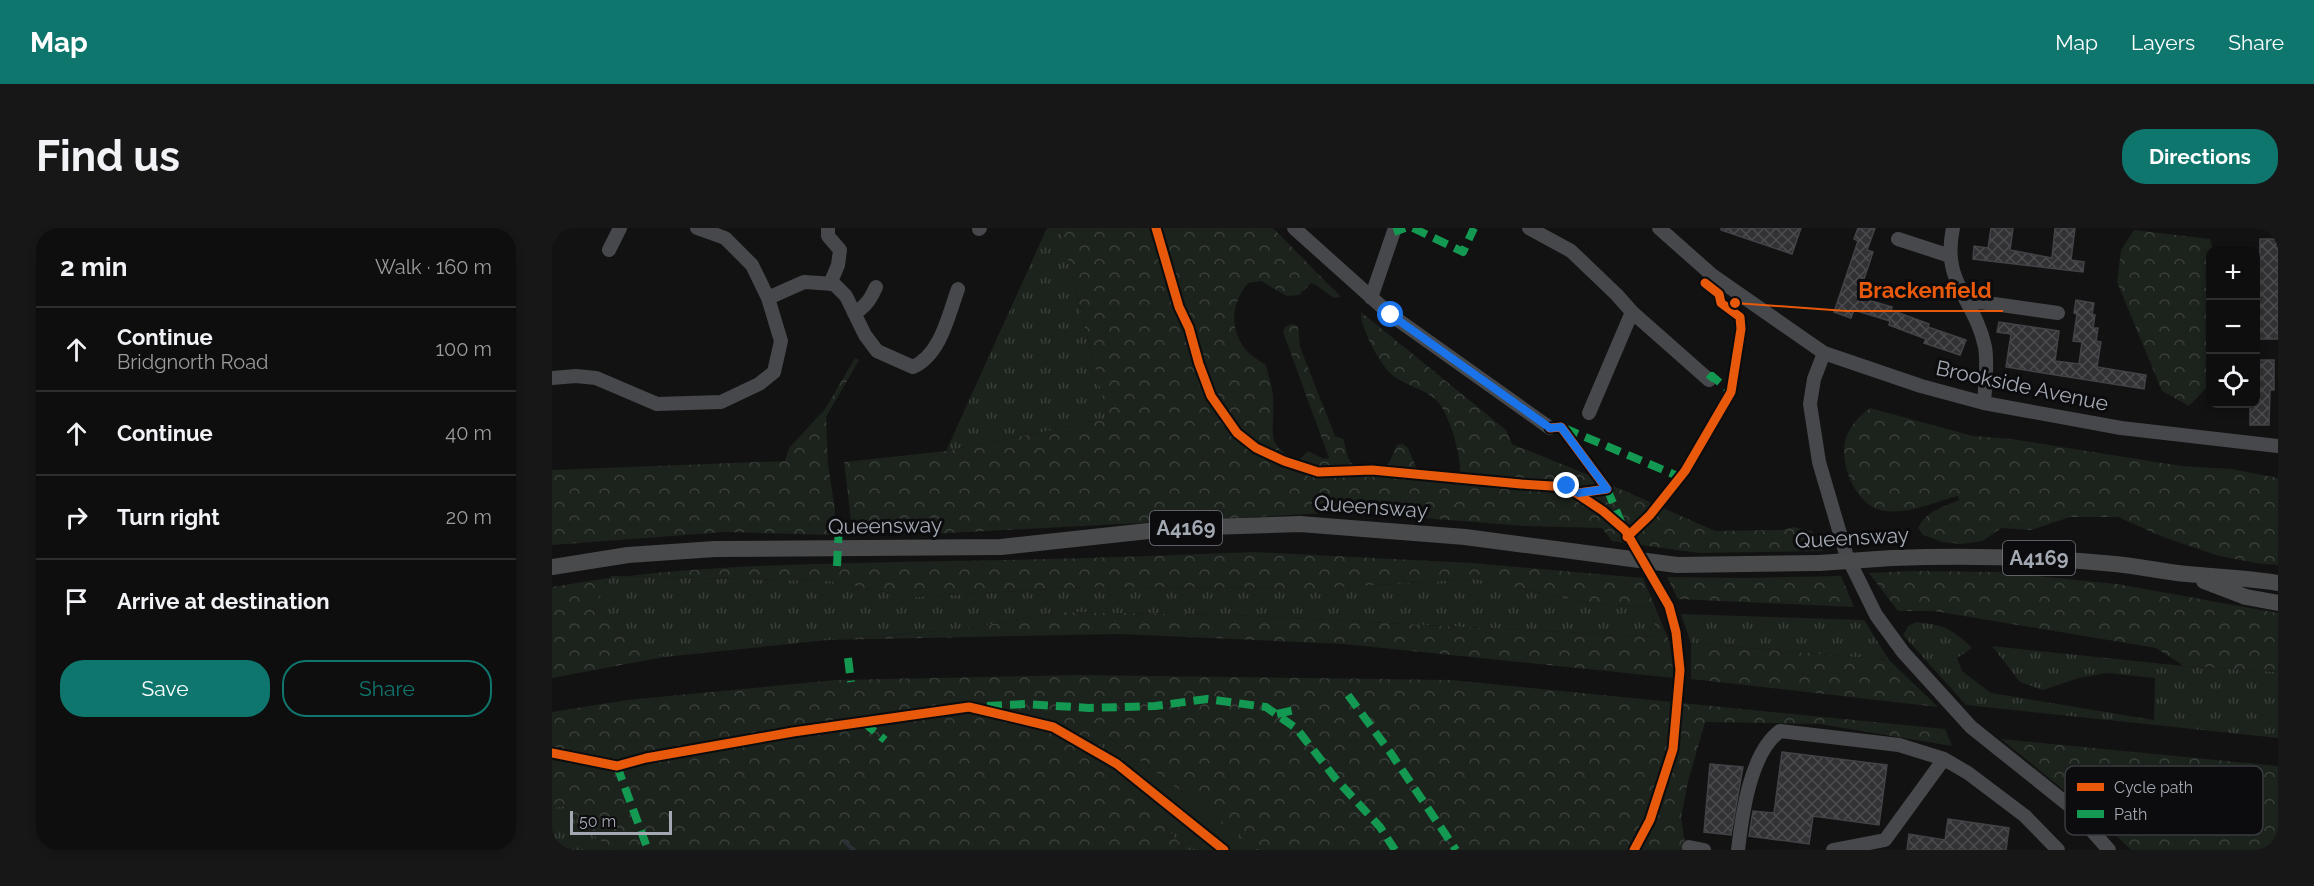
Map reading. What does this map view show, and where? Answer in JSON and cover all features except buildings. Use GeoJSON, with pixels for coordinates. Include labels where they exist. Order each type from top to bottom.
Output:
{"type":"FeatureCollection","features":[{"type":"Feature","properties":{"kind":"main road","name":"Queensway"},"geometry":{"type":"LineString","coordinates":[[552,567],[628,555],[704,550],[1001,547],[1176,528],[1300,524],[1465,537],[1677,565],[1819,563],[1956,556],[2039,558],[2118,564],[2186,574],[2247,578],[2278,583]]}},
{"type":"Feature","properties":{"kind":"main road","name":"Queensway"},"geometry":{"type":"LineString","coordinates":[[2186,574],[2246,597],[2278,603]]}},
{"type":"Feature","properties":{"kind":"street"},"geometry":{"type":"LineString","coordinates":[[609,250],[620,228]]}},
{"type":"Feature","properties":{"kind":"street"},"geometry":{"type":"LineString","coordinates":[[552,378],[576,376],[596,378],[657,404],[721,402],[759,384],[774,372],[781,341],[768,298],[752,265],[728,233],[698,228]]}},
{"type":"Feature","properties":{"kind":"street"},"geometry":{"type":"LineString","coordinates":[[828,228],[828,236],[840,250],[838,265],[830,284]]}},
{"type":"Feature","properties":{"kind":"street"},"geometry":{"type":"LineString","coordinates":[[1294,228],[1391,315],[1550,428]]}},
{"type":"Feature","properties":{"kind":"street"},"geometry":{"type":"LineString","coordinates":[[1371,298],[1395,228]]}},
{"type":"Feature","properties":{"kind":"street"},"geometry":{"type":"LineString","coordinates":[[1529,228],[1571,252],[1632,312],[1709,380]]}},
{"type":"Feature","properties":{"kind":"street","name":"Brookside Avenue"},"geometry":{"type":"LineString","coordinates":[[1659,228],[1712,275],[1824,353],[1921,386],[1984,403],[2121,428],[2278,446]]}},
{"type":"Feature","properties":{"kind":"street"},"geometry":{"type":"LineString","coordinates":[[1953,228],[1949,244],[1954,278],[1968,303],[1986,350],[1984,403]]}},
{"type":"Feature","properties":{"kind":"street"},"geometry":{"type":"LineString","coordinates":[[1898,239],[1950,256]]}},
{"type":"Feature","properties":{"kind":"street"},"geometry":{"type":"LineString","coordinates":[[768,298],[804,282],[834,284],[846,296],[865,335],[877,351],[913,367],[923,362],[938,342],[958,288]]}},
{"type":"Feature","properties":{"kind":"street"},"geometry":{"type":"LineString","coordinates":[[854,313],[869,302],[876,287]]}},
{"type":"Feature","properties":{"kind":"street"},"geometry":{"type":"LineString","coordinates":[[1968,303],[1980,302],[2058,313]]}},
{"type":"Feature","properties":{"kind":"street"},"geometry":{"type":"LineString","coordinates":[[1589,413],[1632,312]]}},
{"type":"Feature","properties":{"kind":"street"},"geometry":{"type":"LineString","coordinates":[[1824,353],[1814,380],[1810,404],[1819,462],[1846,554],[1876,615],[1903,652],[1971,727],[2065,802]]}},
{"type":"Feature","properties":{"kind":"street"},"geometry":{"type":"LineString","coordinates":[[1738,850],[1746,799],[1762,752],[1771,738],[1780,731],[1899,745],[1944,759],[1968,773],[2025,816],[2058,850]]}},
{"type":"Feature","properties":{"kind":"street"},"geometry":{"type":"LineString","coordinates":[[1833,850],[1884,845],[1944,759]]}},
{"type":"Feature","properties":{"kind":"street"},"geometry":{"type":"LineString","coordinates":[[2096,835],[2109,850]]}},
{"type":"Feature","properties":{"kind":"street"},"geometry":{"type":"LineString","coordinates":[[1689,847],[1704,850]]}},
{"type":"Feature","properties":{"kind":"green space"},"geometry":{"type":"Polygon","coordinates":[[[1047,228],[1060,228],[1108,419],[946,451],[1047,228]]]}},
{"type":"Feature","properties":{"kind":"green space"},"geometry":{"type":"Polygon","coordinates":[[[1060,228],[1273,228],[1341,297],[1334,298],[1311,283],[1299,295],[1287,296],[1261,281],[1248,283],[1235,308],[1235,325],[1241,342],[1248,352],[1266,365],[1273,394],[1275,442],[1279,449],[1298,461],[1308,451],[1324,459],[1329,458],[1283,332],[1285,327],[1292,324],[1298,326],[1300,347],[1335,436],[1343,439],[1352,464],[1388,465],[1397,445],[1403,444],[1408,448],[1417,469],[1460,473],[1453,434],[1445,413],[1430,395],[1396,378],[1386,369],[1367,335],[1361,312],[1506,430],[1512,444],[1715,531],[1782,530],[1793,527],[1812,531],[1823,551],[1699,553],[1612,541],[1602,528],[1524,526],[1347,512],[930,534],[851,520],[844,462],[946,451],[1108,419],[1060,228]]]}},
{"type":"Feature","properties":{"kind":"green space"},"geometry":{"type":"Polygon","coordinates":[[[2134,230],[2210,239],[2212,246],[2206,246],[2206,388],[2189,406],[2162,391],[2117,282],[2121,250],[2134,230]]]}},
{"type":"Feature","properties":{"kind":"green space"},"geometry":{"type":"Polygon","coordinates":[[[855,358],[859,360],[826,417],[828,464],[835,510],[833,535],[725,532],[552,545],[552,470],[785,461],[789,448],[825,409],[855,358]]]}},
{"type":"Feature","properties":{"kind":"green space"},"geometry":{"type":"Polygon","coordinates":[[[1870,408],[1973,436],[2012,439],[2181,466],[2232,469],[2278,478],[2278,565],[2219,556],[2163,537],[2118,517],[2070,517],[2031,530],[2001,528],[1983,541],[1962,544],[1942,542],[1923,535],[1918,528],[1921,522],[1936,510],[1959,500],[1958,496],[1920,508],[1900,511],[1880,510],[1863,500],[1847,472],[1844,451],[1845,441],[1852,427],[1858,418],[1870,408]]]}},
{"type":"Feature","properties":{"kind":"green space"},"geometry":{"type":"Polygon","coordinates":[[[1254,552],[1472,563],[1643,578],[1670,643],[1674,678],[1344,644],[1119,634],[828,640],[964,629],[1060,612],[1232,615],[1658,637],[1650,607],[1595,604],[1475,579],[1326,588],[1088,587],[910,597],[830,581],[626,576],[698,569],[797,564],[1061,559],[1254,552]]]}},
{"type":"Feature","properties":{"kind":"green space"},"geometry":{"type":"Polygon","coordinates":[[[1996,572],[2117,584],[2278,613],[2278,672],[2184,666],[2156,648],[1934,611],[1898,611],[1869,573],[1996,572]]]}},
{"type":"Feature","properties":{"kind":"green space"},"geometry":{"type":"Polygon","coordinates":[[[611,576],[830,581],[910,597],[1088,587],[1326,588],[1475,579],[1595,604],[1650,607],[1658,637],[1232,615],[1060,612],[964,629],[664,657],[592,608],[611,576]]]}},
{"type":"Feature","properties":{"kind":"green space"},"geometry":{"type":"Polygon","coordinates":[[[1841,576],[1854,607],[1678,599],[1667,577],[1748,578],[1841,576]]]}},
{"type":"Feature","properties":{"kind":"green space"},"geometry":{"type":"Polygon","coordinates":[[[610,578],[592,608],[664,657],[552,678],[552,587],[610,578]]]}},
{"type":"Feature","properties":{"kind":"green space"},"geometry":{"type":"Polygon","coordinates":[[[1681,614],[1864,620],[1889,660],[1691,643],[1681,614]]]}},
{"type":"Feature","properties":{"kind":"green space"},"geometry":{"type":"Polygon","coordinates":[[[1917,622],[1948,629],[1972,648],[1957,658],[1962,671],[1991,693],[2154,720],[2155,678],[2107,673],[2079,678],[2043,690],[2020,682],[1992,646],[2184,666],[2278,672],[2278,738],[1966,705],[1903,635],[1908,626],[1917,622]]]}},
{"type":"Feature","properties":{"kind":"green space"},"geometry":{"type":"Polygon","coordinates":[[[1691,643],[1889,660],[1938,707],[1691,679],[1691,643]]]}},
{"type":"Feature","properties":{"kind":"green space"},"geometry":{"type":"Polygon","coordinates":[[[1078,675],[1451,680],[1945,729],[1952,746],[1820,724],[1705,722],[1681,817],[1686,850],[1260,850],[1110,738],[1083,755],[1142,801],[1186,850],[610,850],[564,806],[552,808],[552,712],[627,700],[836,680],[1078,675]]]}},
{"type":"Feature","properties":{"kind":"green space"},"geometry":{"type":"Polygon","coordinates":[[[1110,738],[1260,850],[1186,850],[1142,801],[1083,755],[1110,738]]]}},
{"type":"Feature","properties":{"kind":"green space"},"geometry":{"type":"Polygon","coordinates":[[[2001,739],[2278,766],[2278,850],[2131,850],[2116,835],[2263,835],[2263,766],[2065,766],[2065,791],[2001,739]]]}},
{"type":"Feature","properties":{"kind":"green space"},"geometry":{"type":"Polygon","coordinates":[[[564,806],[610,850],[552,850],[552,808],[564,806]]]}},
{"type":"Feature","properties":{"kind":"waterway"},"geometry":{"type":"LineString","coordinates":[[845,842],[854,850]]}},
{"type":"Feature","properties":{"kind":"marked path"},"geometry":{"type":"LineString","coordinates":[[1394,232],[1405,228]]}},
{"type":"Feature","properties":{"kind":"marked path"},"geometry":{"type":"LineString","coordinates":[[1413,228],[1463,252],[1474,228]]}},
{"type":"Feature","properties":{"kind":"marked path"},"geometry":{"type":"LineString","coordinates":[[1709,380],[1712,376],[1731,392]]}},
{"type":"Feature","properties":{"kind":"marked path"},"geometry":{"type":"LineString","coordinates":[[1564,428],[1680,477]]}},
{"type":"Feature","properties":{"kind":"marked path"},"geometry":{"type":"LineString","coordinates":[[1607,489],[1621,522]]}},
{"type":"Feature","properties":{"kind":"marked path"},"geometry":{"type":"LineString","coordinates":[[837,566],[839,526]]}},
{"type":"Feature","properties":{"kind":"marked path"},"geometry":{"type":"LineString","coordinates":[[848,658],[851,682]]}},
{"type":"Feature","properties":{"kind":"marked path"},"geometry":{"type":"LineString","coordinates":[[1348,695],[1390,752],[1456,850]]}},
{"type":"Feature","properties":{"kind":"marked path"},"geometry":{"type":"LineString","coordinates":[[987,706],[1026,704],[1089,708],[1155,706],[1207,699],[1266,707],[1297,729],[1335,778],[1380,827],[1395,850]]}},
{"type":"Feature","properties":{"kind":"marked path"},"geometry":{"type":"LineString","coordinates":[[1277,714],[1299,709]]}},
{"type":"Feature","properties":{"kind":"marked path"},"geometry":{"type":"LineString","coordinates":[[863,722],[885,740]]}},
{"type":"Feature","properties":{"kind":"marked path"},"geometry":{"type":"LineString","coordinates":[[617,766],[648,850]]}},
{"type":"Feature","properties":{"kind":"cycle path"},"geometry":{"type":"LineString","coordinates":[[1156,228],[1179,307],[1189,328],[1211,396],[1237,433],[1256,448],[1284,461],[1318,472],[1372,470],[1567,487],[1603,511],[1625,530],[1669,606],[1676,632],[1680,670],[1673,749],[1650,820],[1634,850]]}},
{"type":"Feature","properties":{"kind":"cycle path"},"geometry":{"type":"LineString","coordinates":[[1627,537],[1650,515],[1685,471],[1731,392],[1741,329],[1740,317],[1721,303],[1719,294],[1705,283]]}},
{"type":"Feature","properties":{"kind":"cycle path"},"geometry":{"type":"LineString","coordinates":[[1550,428],[1561,427],[1607,489],[1578,493]]}},
{"type":"Feature","properties":{"kind":"cycle path"},"geometry":{"type":"LineString","coordinates":[[552,753],[617,766],[646,758],[793,732],[969,707],[1053,727],[1117,764],[1224,850]]}},
{"type":"Feature","properties":{"kind":"place","name":"Brackenfield"},"geometry":{"type":"Point","coordinates":[1735,303]}},
{"type":"Feature","properties":{"kind":"route"},"geometry":{"type":"LineString","coordinates":[[1391,315],[1550,428],[1561,427],[1607,489],[1578,493],[1567,486]]}}]}
